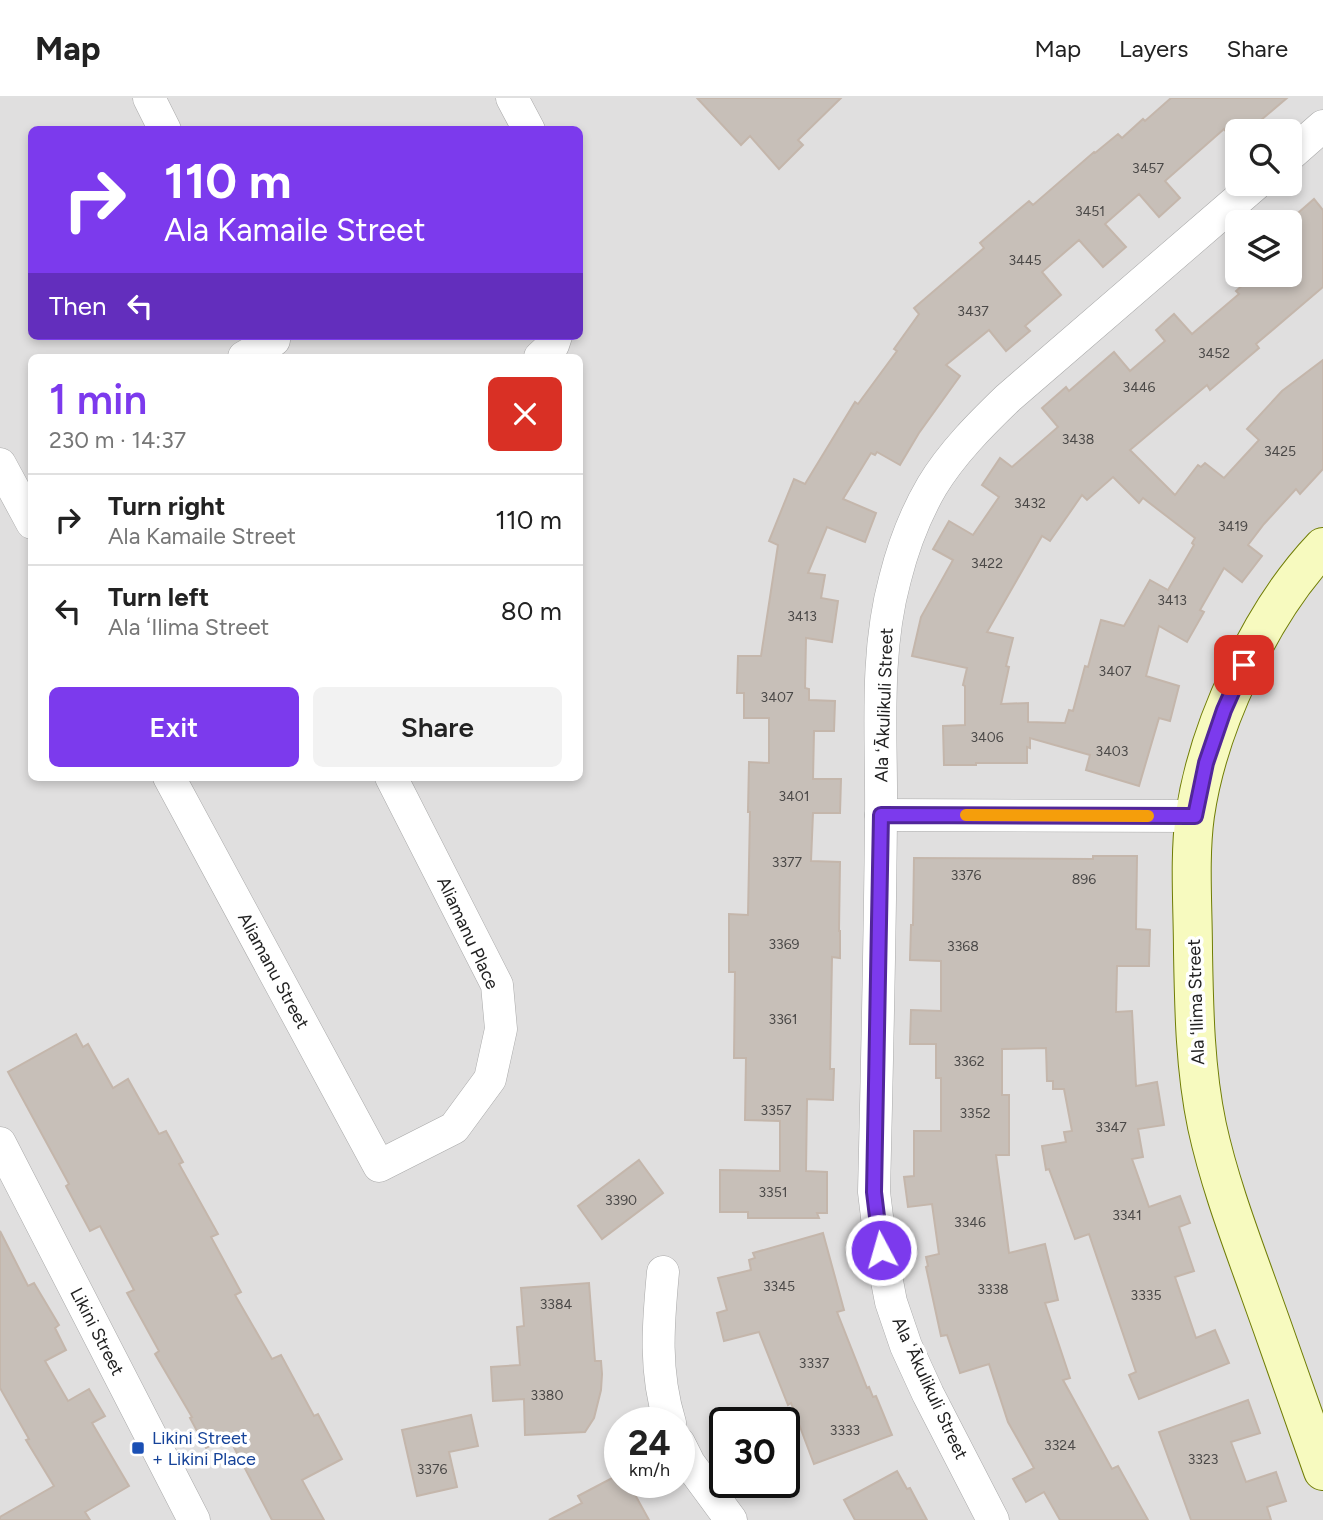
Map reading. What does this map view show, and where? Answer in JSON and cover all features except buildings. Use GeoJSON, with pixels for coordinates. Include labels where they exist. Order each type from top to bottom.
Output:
{"type":"FeatureCollection","features":[{"type":"Feature","properties":{"kind":"street"},"geometry":{"type":"LineString","coordinates":[[149,98],[163,126]]}},
{"type":"Feature","properties":{"kind":"street"},"geometry":{"type":"LineString","coordinates":[[512,98],[526,126]]}},
{"type":"Feature","properties":{"kind":"street"},"geometry":{"type":"LineString","coordinates":[[1302,144],[1323,126]]}},
{"type":"Feature","properties":{"kind":"street","name":"Ala ʻĀkulikuli Street"},"geometry":{"type":"LineString","coordinates":[[993,1520],[906,1346],[891,1302],[874,1192],[882,652],[887,611],[906,543],[917,516],[933,486],[962,446],[1008,398],[1242,196]]}},
{"type":"Feature","properties":{"kind":"street"},"geometry":{"type":"LineString","coordinates":[[544,354],[554,345],[555,340]]}},
{"type":"Feature","properties":{"kind":"street"},"geometry":{"type":"LineString","coordinates":[[253,354],[281,344]]}},
{"type":"Feature","properties":{"kind":"street"},"geometry":{"type":"LineString","coordinates":[[11,478],[28,514]]}},
{"type":"Feature","properties":{"kind":"street","name":"Ala ʻIlima Street"},"geometry":{"type":"LineString","coordinates":[[1323,547],[1293,583],[1271,617],[1244,665],[1224,710],[1206,763],[1195,816],[1193,852],[1194,1012],[1198,1067],[1207,1124],[1220,1178],[1323,1471]]}},
{"type":"Feature","properties":{"kind":"street","name":"Aliamanu Street"},"geometry":{"type":"LineString","coordinates":[[171,781],[379,1167]]}},
{"type":"Feature","properties":{"kind":"street","name":"Aliamanu Place"},"geometry":{"type":"LineString","coordinates":[[379,1167],[454,1128],[490,1079],[501,1029],[497,985],[393,781]]}},
{"type":"Feature","properties":{"kind":"street"},"geometry":{"type":"LineString","coordinates":[[881,815],[1195,816]]}},
{"type":"Feature","properties":{"kind":"street","name":"Likini Street"},"geometry":{"type":"LineString","coordinates":[[0,1143],[194,1520]]}},
{"type":"Feature","properties":{"kind":"street"},"geometry":{"type":"LineString","coordinates":[[663,1272],[657,1337],[660,1386],[666,1407]]}},
{"type":"Feature","properties":{"kind":"street"},"geometry":{"type":"LineString","coordinates":[[695,1470],[731,1520]]}},
{"type":"Feature","properties":{"kind":"shaded area"},"geometry":{"type":"Polygon","coordinates":[[[0,98],[1323,98],[1323,1520],[0,1520],[0,98]]]}},
{"type":"Feature","properties":{"kind":"slow traffic"},"geometry":{"type":"LineString","coordinates":[[966,815],[1148,816]]}},
{"type":"Feature","properties":{"kind":"place","name":"Likini Street + Likini Place"},"geometry":{"type":"Point","coordinates":[138,1448]}},
{"type":"Feature","properties":{"kind":"route"},"geometry":{"type":"LineString","coordinates":[[881,1250],[874,1192],[881,815],[1195,816],[1206,763],[1224,710],[1244,665]]}}]}
